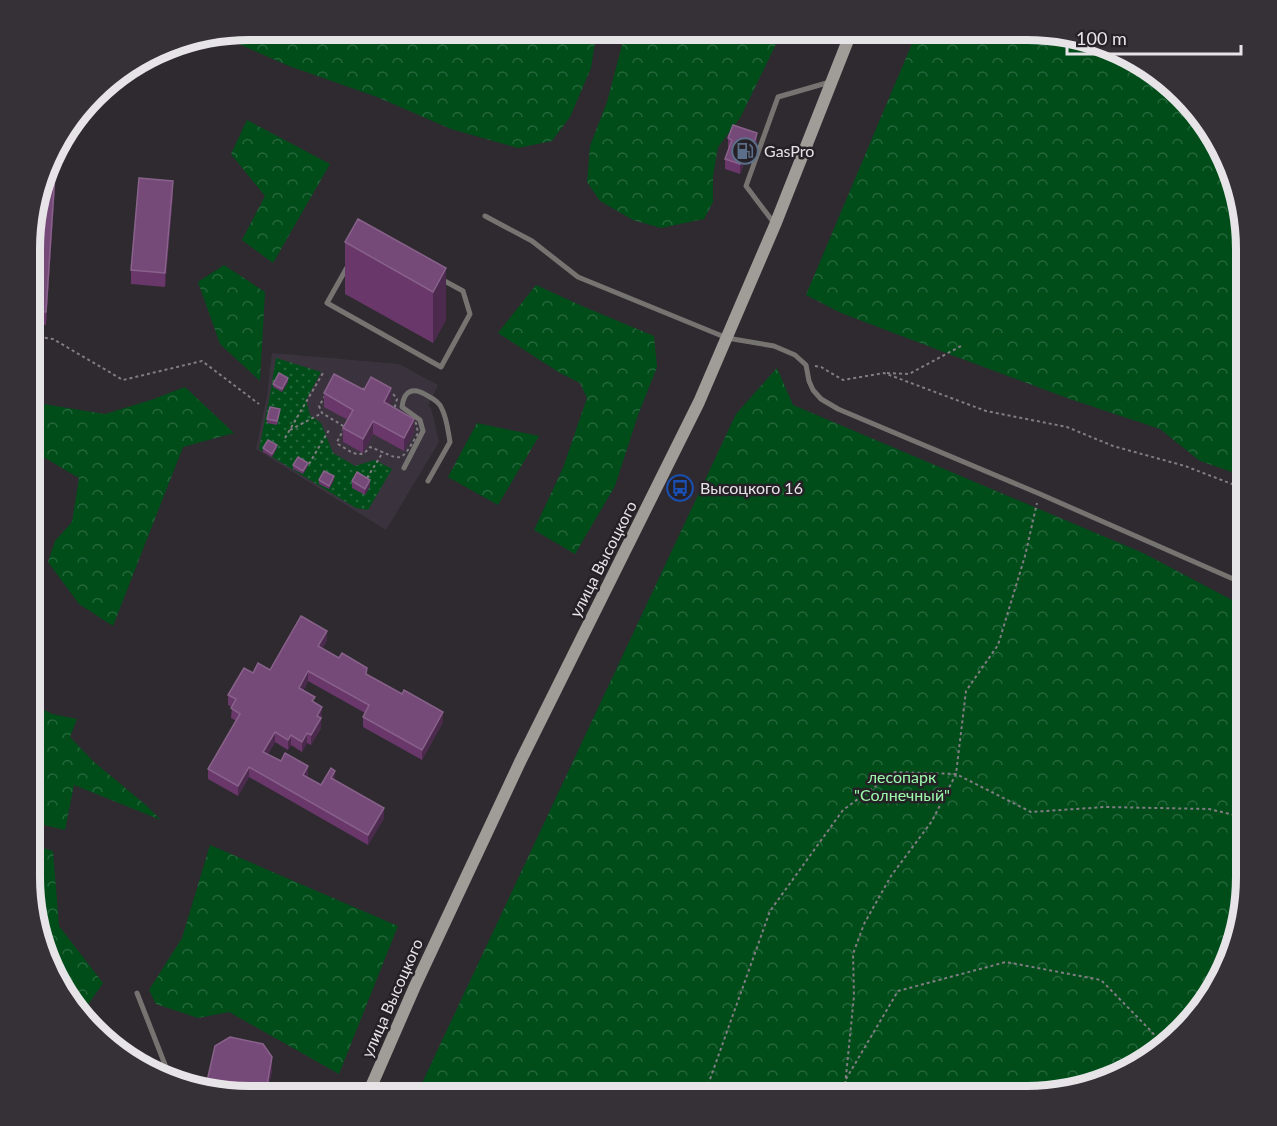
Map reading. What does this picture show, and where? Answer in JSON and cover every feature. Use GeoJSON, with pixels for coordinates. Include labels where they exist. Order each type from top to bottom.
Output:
{"type":"FeatureCollection","features":[{"type":"Feature","properties":{"kind":"main road","name":"улица Высоцкого"},"geometry":{"type":"LineString","coordinates":[[371,1086],[415,986],[520,762],[699,402],[775,225],[848,41]]}},
{"type":"Feature","properties":{"kind":"lane"},"geometry":{"type":"LineString","coordinates":[[775,225],[746,186],[778,98],[832,82]]}},
{"type":"Feature","properties":{"kind":"lane"},"geometry":{"type":"LineString","coordinates":[[485,216],[532,242],[578,277],[727,338],[774,346],[795,355],[806,365],[813,390],[821,399],[838,409],[1236,580]]}},
{"type":"Feature","properties":{"kind":"lane"},"geometry":{"type":"LineString","coordinates":[[364,237],[447,281],[463,291],[470,314],[441,367],[327,303],[364,237]]}},
{"type":"Feature","properties":{"kind":"lane"},"geometry":{"type":"LineString","coordinates":[[404,468],[423,431],[420,420],[402,405],[405,395],[413,390],[419,390],[442,406],[450,442],[428,481]]}},
{"type":"Feature","properties":{"kind":"lane"},"geometry":{"type":"LineString","coordinates":[[137,993],[166,1068]]}},
{"type":"Feature","properties":{"kind":"path"},"geometry":{"type":"LineString","coordinates":[[40,337],[52,339],[123,380],[202,361],[259,404]]}},
{"type":"Feature","properties":{"kind":"path"},"geometry":{"type":"LineString","coordinates":[[806,365],[821,367],[843,380],[884,373],[909,374],[961,346]]}},
{"type":"Feature","properties":{"kind":"path"},"geometry":{"type":"LineString","coordinates":[[285,438],[323,373]]}},
{"type":"Feature","properties":{"kind":"path"},"geometry":{"type":"LineString","coordinates":[[884,373],[986,411],[1067,427],[1113,446],[1185,466],[1232,484]]}},
{"type":"Feature","properties":{"kind":"path"},"geometry":{"type":"LineString","coordinates":[[372,383],[377,385],[397,399],[394,410],[416,423],[418,433],[405,454],[398,458],[382,452],[370,447],[361,455],[338,444],[345,427],[322,413],[319,406],[331,386],[341,384],[357,393],[372,383]]}},
{"type":"Feature","properties":{"kind":"path"},"geometry":{"type":"LineString","coordinates":[[290,430],[322,413]]}},
{"type":"Feature","properties":{"kind":"path"},"geometry":{"type":"LineString","coordinates":[[309,464],[329,430]]}},
{"type":"Feature","properties":{"kind":"path"},"geometry":{"type":"LineString","coordinates":[[367,478],[382,452]]}},
{"type":"Feature","properties":{"kind":"path"},"geometry":{"type":"LineString","coordinates":[[845,1085],[854,996],[853,954],[864,924],[891,876],[932,821],[956,774],[966,691],[998,645],[1025,556],[1040,494]]}},
{"type":"Feature","properties":{"kind":"path"},"geometry":{"type":"LineString","coordinates":[[708,1085],[770,911],[843,810],[896,772],[956,774],[1031,812],[1105,807],[1209,809],[1236,815]]}},
{"type":"Feature","properties":{"kind":"path"},"geometry":{"type":"LineString","coordinates":[[846,1080],[898,991],[1006,962],[1101,980],[1158,1040]]}},
{"type":"Feature","properties":{"kind":"shaded area"},"geometry":{"type":"Polygon","coordinates":[[[272,353],[399,364],[438,385],[428,406],[431,408],[439,442],[386,530],[256,449],[267,396],[272,353]]]}},
{"type":"Feature","properties":{"kind":"green space"},"geometry":{"type":"Polygon","coordinates":[[[595,40],[591,68],[570,117],[552,141],[518,148],[451,129],[377,97],[289,66],[232,41],[595,40]]]}},
{"type":"Feature","properties":{"kind":"green space"},"geometry":{"type":"Polygon","coordinates":[[[623,40],[778,41],[740,118],[718,147],[713,176],[713,202],[704,219],[661,228],[633,220],[600,201],[587,182],[590,146],[607,102],[623,40]]]}},
{"type":"Feature","properties":{"kind":"green space"},"geometry":{"type":"Polygon","coordinates":[[[914,41],[1041,41],[1082,48],[1120,62],[1155,84],[1185,112],[1201,133],[1221,170],[1235,222],[1236,473],[1200,461],[1160,429],[1070,399],[949,354],[841,313],[806,295],[914,41]]]}},
{"type":"Feature","properties":{"kind":"green space"},"geometry":{"type":"Polygon","coordinates":[[[247,120],[330,164],[273,263],[242,240],[265,196],[231,154],[247,120]]]}},
{"type":"Feature","properties":{"kind":"green space"},"geometry":{"type":"Polygon","coordinates":[[[224,265],[265,292],[260,381],[220,344],[198,282],[224,265]]]}},
{"type":"Feature","properties":{"kind":"green space"},"geometry":{"type":"Polygon","coordinates":[[[536,285],[654,336],[657,367],[638,415],[615,486],[575,554],[534,530],[563,468],[587,398],[580,383],[560,373],[498,333],[536,285]]]}},
{"type":"Feature","properties":{"kind":"green space"},"geometry":{"type":"Polygon","coordinates":[[[276,358],[321,372],[306,400],[310,415],[321,423],[333,453],[355,466],[375,460],[392,469],[368,510],[356,508],[259,449],[276,358]]]}},
{"type":"Feature","properties":{"kind":"green space","name":"лесопарк \"Солнечный\""},"geometry":{"type":"Polygon","coordinates":[[[777,368],[793,405],[1143,553],[1236,602],[1236,890],[1232,917],[1221,956],[1201,993],[1185,1014],[1165,1034],[1144,1050],[1107,1070],[1082,1078],[1041,1085],[421,1086],[736,414],[777,368]]]}},
{"type":"Feature","properties":{"kind":"green space"},"geometry":{"type":"Polygon","coordinates":[[[185,387],[234,433],[183,447],[113,626],[79,604],[48,562],[55,541],[72,522],[79,478],[40,455],[40,402],[105,414],[185,387]]]}},
{"type":"Feature","properties":{"kind":"green space"},"geometry":{"type":"Polygon","coordinates":[[[477,423],[539,436],[498,505],[448,477],[477,423]]]}},
{"type":"Feature","properties":{"kind":"green space"},"geometry":{"type":"Polygon","coordinates":[[[41,708],[52,714],[77,719],[70,737],[94,762],[161,820],[74,785],[65,830],[41,824],[41,708]]]}},
{"type":"Feature","properties":{"kind":"green space"},"geometry":{"type":"Polygon","coordinates":[[[210,845],[398,926],[339,1074],[229,1012],[198,1018],[156,1004],[149,990],[182,938],[210,845]]]}},
{"type":"Feature","properties":{"kind":"green space"},"geometry":{"type":"Polygon","coordinates":[[[41,847],[53,851],[59,926],[103,983],[87,1007],[76,993],[56,956],[42,904],[41,847]]]}},
{"type":"Feature","properties":{"kind":"building"},"geometry":{"type":"Polygon","coordinates":[[[733,125],[757,133],[753,147],[747,145],[740,164],[725,159],[732,140],[728,138],[733,125]]]}},
{"type":"Feature","properties":{"kind":"building"},"geometry":{"type":"Polygon","coordinates":[[[55,174],[46,312],[40,312],[40,250],[42,222],[55,174]]]}},
{"type":"Feature","properties":{"kind":"building"},"geometry":{"type":"Polygon","coordinates":[[[139,178],[173,181],[165,273],[131,270],[139,178]]]}},
{"type":"Feature","properties":{"kind":"building"},"geometry":{"type":"Polygon","coordinates":[[[358,219],[446,268],[433,292],[345,242],[358,219]]]}},
{"type":"Feature","properties":{"kind":"building"},"geometry":{"type":"Polygon","coordinates":[[[279,373],[288,378],[282,389],[273,384],[279,373]]]}},
{"type":"Feature","properties":{"kind":"building"},"geometry":{"type":"Polygon","coordinates":[[[334,374],[364,390],[371,377],[391,388],[384,402],[414,419],[404,438],[373,421],[363,439],[343,428],[353,410],[324,393],[334,374]]]}},
{"type":"Feature","properties":{"kind":"building"},"geometry":{"type":"Polygon","coordinates":[[[270,407],[280,409],[277,421],[267,419],[270,407]]]}},
{"type":"Feature","properties":{"kind":"building"},"geometry":{"type":"Polygon","coordinates":[[[268,440],[277,445],[272,454],[263,448],[268,440]]]}},
{"type":"Feature","properties":{"kind":"building"},"geometry":{"type":"Polygon","coordinates":[[[298,457],[308,463],[303,471],[293,465],[298,457]]]}},
{"type":"Feature","properties":{"kind":"building"},"geometry":{"type":"Polygon","coordinates":[[[324,471],[334,476],[329,486],[319,480],[324,471]]]}},
{"type":"Feature","properties":{"kind":"building"},"geometry":{"type":"Polygon","coordinates":[[[357,472],[370,480],[365,489],[352,481],[357,472]]]}},
{"type":"Feature","properties":{"kind":"building"},"geometry":{"type":"Polygon","coordinates":[[[301,616],[327,631],[318,646],[339,658],[342,653],[367,668],[366,674],[402,694],[404,690],[443,712],[422,750],[363,717],[369,705],[308,671],[299,688],[315,697],[312,701],[322,707],[317,716],[321,718],[311,735],[307,733],[302,742],[291,735],[288,740],[275,732],[263,752],[281,761],[285,753],[308,766],[303,775],[321,785],[331,768],[335,771],[331,778],[384,808],[368,835],[249,767],[238,786],[208,769],[240,714],[231,708],[236,699],[228,695],[244,668],[253,673],[258,663],[270,670],[301,616]]]}},
{"type":"Feature","properties":{"kind":"building"},"geometry":{"type":"Polygon","coordinates":[[[230,1037],[263,1044],[272,1057],[267,1086],[236,1085],[207,1081],[215,1046],[230,1037]]]}},
{"type":"Feature","properties":{"kind":"place","name":"GasPro"},"geometry":{"type":"Point","coordinates":[745,151]}},
{"type":"Feature","properties":{"kind":"place","name":"Высоцкого 16"},"geometry":{"type":"Point","coordinates":[680,488]}}]}
